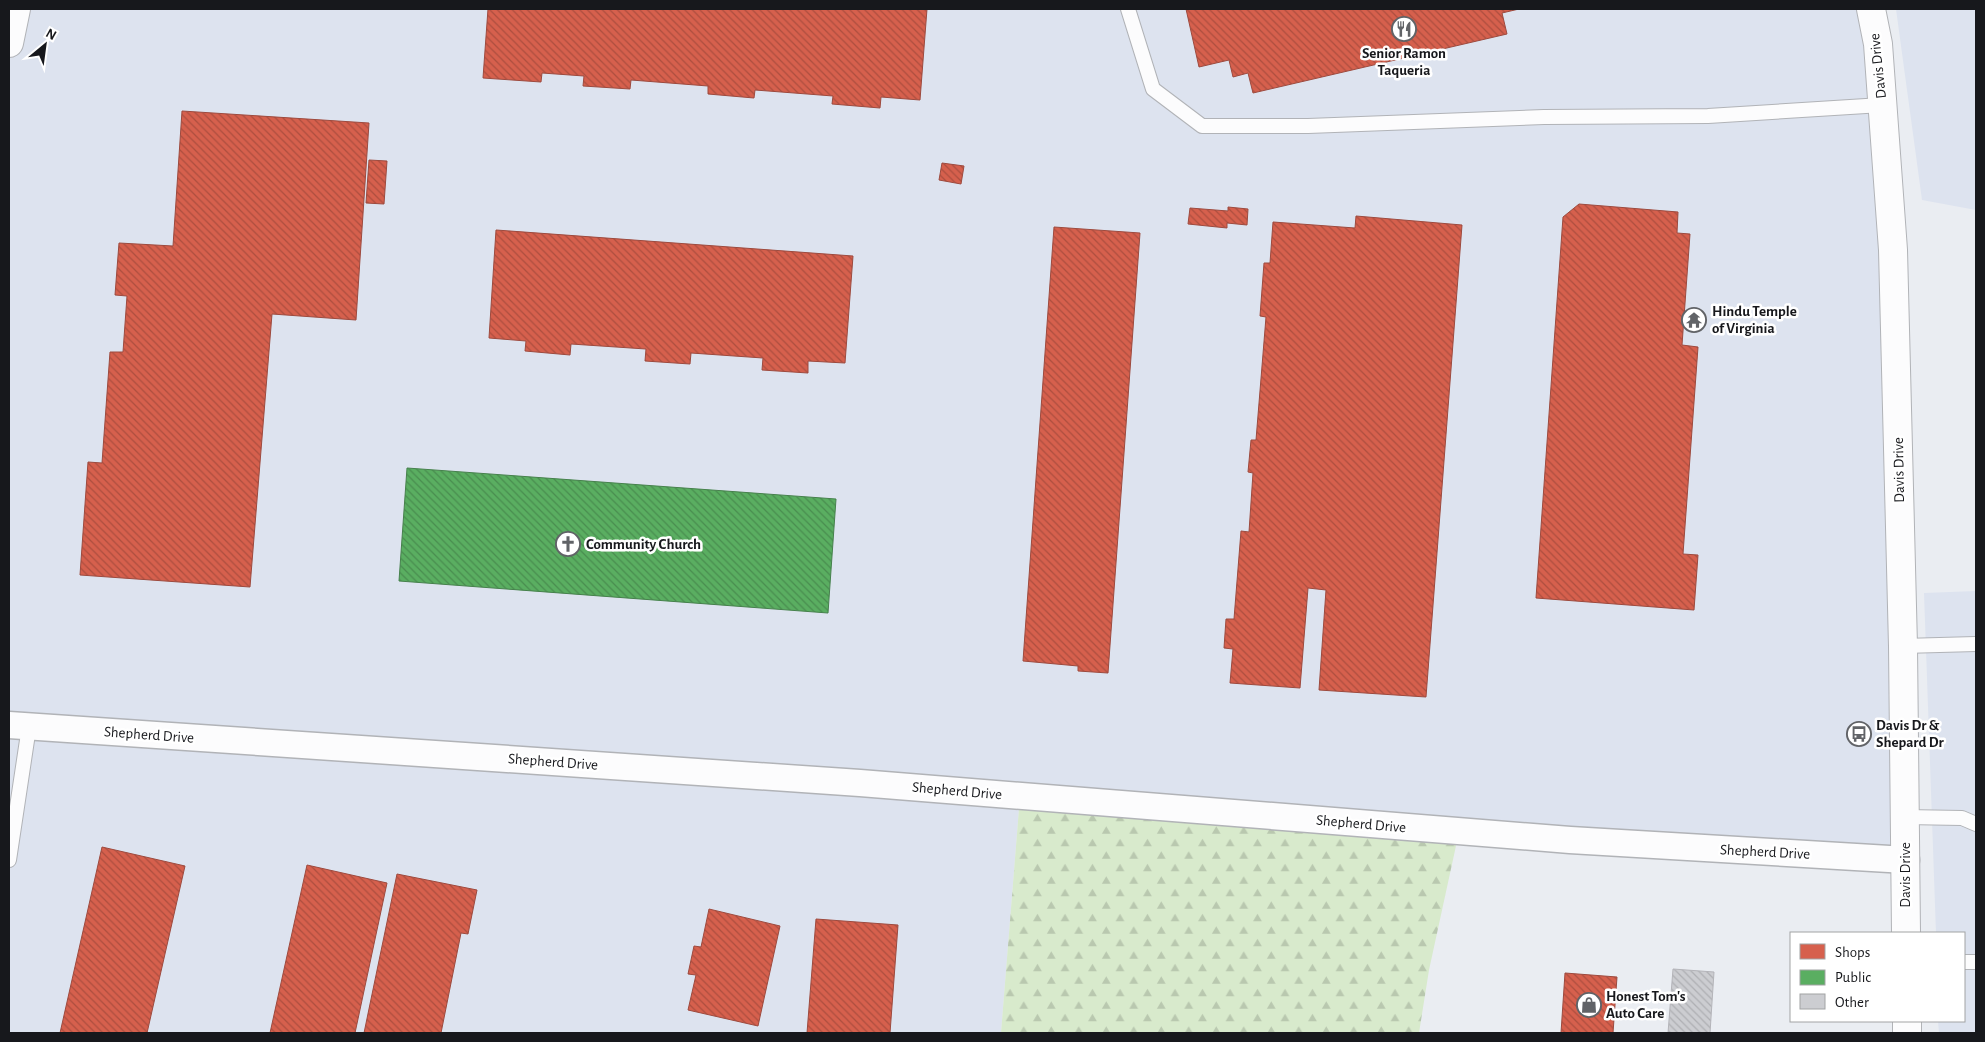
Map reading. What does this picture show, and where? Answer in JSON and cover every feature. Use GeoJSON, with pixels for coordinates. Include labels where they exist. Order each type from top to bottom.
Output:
{"type":"FeatureCollection","features":[{"type":"Feature","properties":{"kind":"main road"},"geometry":{"type":"LineString","coordinates":[[9,43],[16,9]]}},
{"type":"Feature","properties":{"kind":"main road","name":"Davis Drive"},"geometry":{"type":"LineString","coordinates":[[1871,9],[1878,44],[1882,105],[1889,164],[1893,250],[1903,646],[1906,932]]}},
{"type":"Feature","properties":{"kind":"street","name":"Shepherd Drive"},"geometry":{"type":"LineString","coordinates":[[19,726],[850,782],[1570,840],[1906,860]]}},
{"type":"Feature","properties":{"kind":"lane"},"geometry":{"type":"LineString","coordinates":[[1128,9],[1153,88],[1202,126],[1308,126],[1544,117],[1708,116],[1882,105]]}},
{"type":"Feature","properties":{"kind":"lane"},"geometry":{"type":"LineString","coordinates":[[1903,646],[1976,644]]}},
{"type":"Feature","properties":{"kind":"lane"},"geometry":{"type":"LineString","coordinates":[[9,860],[19,726]]}},
{"type":"Feature","properties":{"kind":"lane"},"geometry":{"type":"LineString","coordinates":[[1905,817],[1962,818],[1976,824]]}},
{"type":"Feature","properties":{"kind":"shaded area"},"geometry":{"type":"Polygon","coordinates":[[[9,9],[1871,9],[1906,860],[1020,796],[1001,1033],[9,1033],[9,9]]]}},
{"type":"Feature","properties":{"kind":"shaded area"},"geometry":{"type":"Polygon","coordinates":[[[1896,9],[1976,9],[1976,210],[1922,200],[1896,9]]]}},
{"type":"Feature","properties":{"kind":"shaded area"},"geometry":{"type":"Polygon","coordinates":[[[1976,591],[1976,1033],[1939,1033],[1938,1022],[1965,1022],[1965,932],[1936,932],[1924,593],[1976,591]]]}},
{"type":"Feature","properties":{"kind":"green space"},"geometry":{"type":"Polygon","coordinates":[[[1020,796],[1459,832],[1429,970],[1419,1033],[1001,1033],[1020,796]]]}},
{"type":"Feature","properties":{"kind":"building: Shops"},"geometry":{"type":"Polygon","coordinates":[[[488,9],[927,9],[920,100],[881,97],[880,108],[832,104],[833,96],[755,90],[754,98],[708,94],[708,86],[631,80],[630,89],[583,86],[584,76],[542,73],[541,82],[483,78],[488,9]]]}},
{"type":"Feature","properties":{"kind":"building: Shops"},"geometry":{"type":"Polygon","coordinates":[[[1186,9],[1519,9],[1502,13],[1507,34],[1253,93],[1248,73],[1233,77],[1229,60],[1199,67],[1186,9]]]}},
{"type":"Feature","properties":{"kind":"building: Shops"},"geometry":{"type":"Polygon","coordinates":[[[182,111],[369,123],[356,320],[272,314],[250,587],[80,575],[88,462],[102,463],[110,352],[123,352],[127,296],[115,295],[119,243],[173,246],[182,111]]]}},
{"type":"Feature","properties":{"kind":"building: Shops"},"geometry":{"type":"Polygon","coordinates":[[[369,160],[387,161],[384,204],[366,203],[369,160]]]}},
{"type":"Feature","properties":{"kind":"building: Shops"},"geometry":{"type":"Polygon","coordinates":[[[942,163],[964,166],[961,184],[939,180],[942,163]]]}},
{"type":"Feature","properties":{"kind":"building: Shops"},"geometry":{"type":"Polygon","coordinates":[[[1579,204],[1678,212],[1677,233],[1690,234],[1682,345],[1698,347],[1683,554],[1698,555],[1694,610],[1536,598],[1563,217],[1579,204]]]}},
{"type":"Feature","properties":{"kind":"building: Shops"},"geometry":{"type":"Polygon","coordinates":[[[1228,207],[1248,209],[1247,225],[1227,223],[1227,228],[1188,224],[1190,208],[1228,211],[1228,207]]]}},
{"type":"Feature","properties":{"kind":"building: Shops"},"geometry":{"type":"Polygon","coordinates":[[[1356,216],[1462,225],[1426,697],[1319,690],[1326,590],[1308,588],[1300,688],[1230,683],[1233,649],[1224,648],[1226,619],[1234,619],[1241,531],[1249,532],[1253,473],[1248,472],[1251,440],[1256,440],[1266,317],[1260,316],[1264,263],[1270,263],[1273,222],[1355,228],[1356,216]]]}},
{"type":"Feature","properties":{"kind":"building: Shops"},"geometry":{"type":"Polygon","coordinates":[[[1054,227],[1140,233],[1108,673],[1078,671],[1078,666],[1023,661],[1054,227]]]}},
{"type":"Feature","properties":{"kind":"building: Shops"},"geometry":{"type":"Polygon","coordinates":[[[496,230],[853,256],[845,363],[808,361],[808,373],[762,370],[763,358],[691,353],[690,364],[645,361],[646,349],[571,344],[570,355],[525,351],[526,341],[489,338],[496,230]]]}},
{"type":"Feature","properties":{"kind":"building: Shops"},"geometry":{"type":"Polygon","coordinates":[[[102,847],[185,866],[147,1033],[60,1033],[102,847]]]}},
{"type":"Feature","properties":{"kind":"building: Shops"},"geometry":{"type":"Polygon","coordinates":[[[307,865],[387,883],[355,1033],[270,1033],[307,865]]]}},
{"type":"Feature","properties":{"kind":"building: Shops"},"geometry":{"type":"Polygon","coordinates":[[[397,874],[477,890],[468,934],[461,933],[441,1033],[364,1033],[397,874]]]}},
{"type":"Feature","properties":{"kind":"building: Shops"},"geometry":{"type":"Polygon","coordinates":[[[709,909],[780,926],[758,1026],[688,1010],[696,975],[688,974],[694,946],[701,947],[709,909]]]}},
{"type":"Feature","properties":{"kind":"building: Shops"},"geometry":{"type":"Polygon","coordinates":[[[816,919],[898,925],[890,1033],[807,1033],[816,919]]]}},
{"type":"Feature","properties":{"kind":"building: Shops","name":"Honest Tom's Auto Care"},"geometry":{"type":"Polygon","coordinates":[[[1565,973],[1617,977],[1613,1033],[1561,1033],[1565,973]]]}},
{"type":"Feature","properties":{"kind":"building: Public"},"geometry":{"type":"Polygon","coordinates":[[[407,468],[836,499],[828,613],[399,581],[407,468]]]}},
{"type":"Feature","properties":{"kind":"building: Other"},"geometry":{"type":"Polygon","coordinates":[[[1673,969],[1714,972],[1710,1033],[1668,1033],[1673,969]]]}},
{"type":"Feature","properties":{"kind":"place","name":"Senior Ramon Taqueria"},"geometry":{"type":"Point","coordinates":[1404,29]}},
{"type":"Feature","properties":{"kind":"place","name":"Hindu Temple of Virginia"},"geometry":{"type":"Point","coordinates":[1694,320]}},
{"type":"Feature","properties":{"kind":"place","name":"Community Church"},"geometry":{"type":"Point","coordinates":[568,544]}},
{"type":"Feature","properties":{"kind":"place","name":"Davis Dr & Shepard Dr"},"geometry":{"type":"Point","coordinates":[1859,734]}},
{"type":"Feature","properties":{"kind":"place","name":"Honest Tom's Auto Care"},"geometry":{"type":"Point","coordinates":[1589,1005]}}]}
